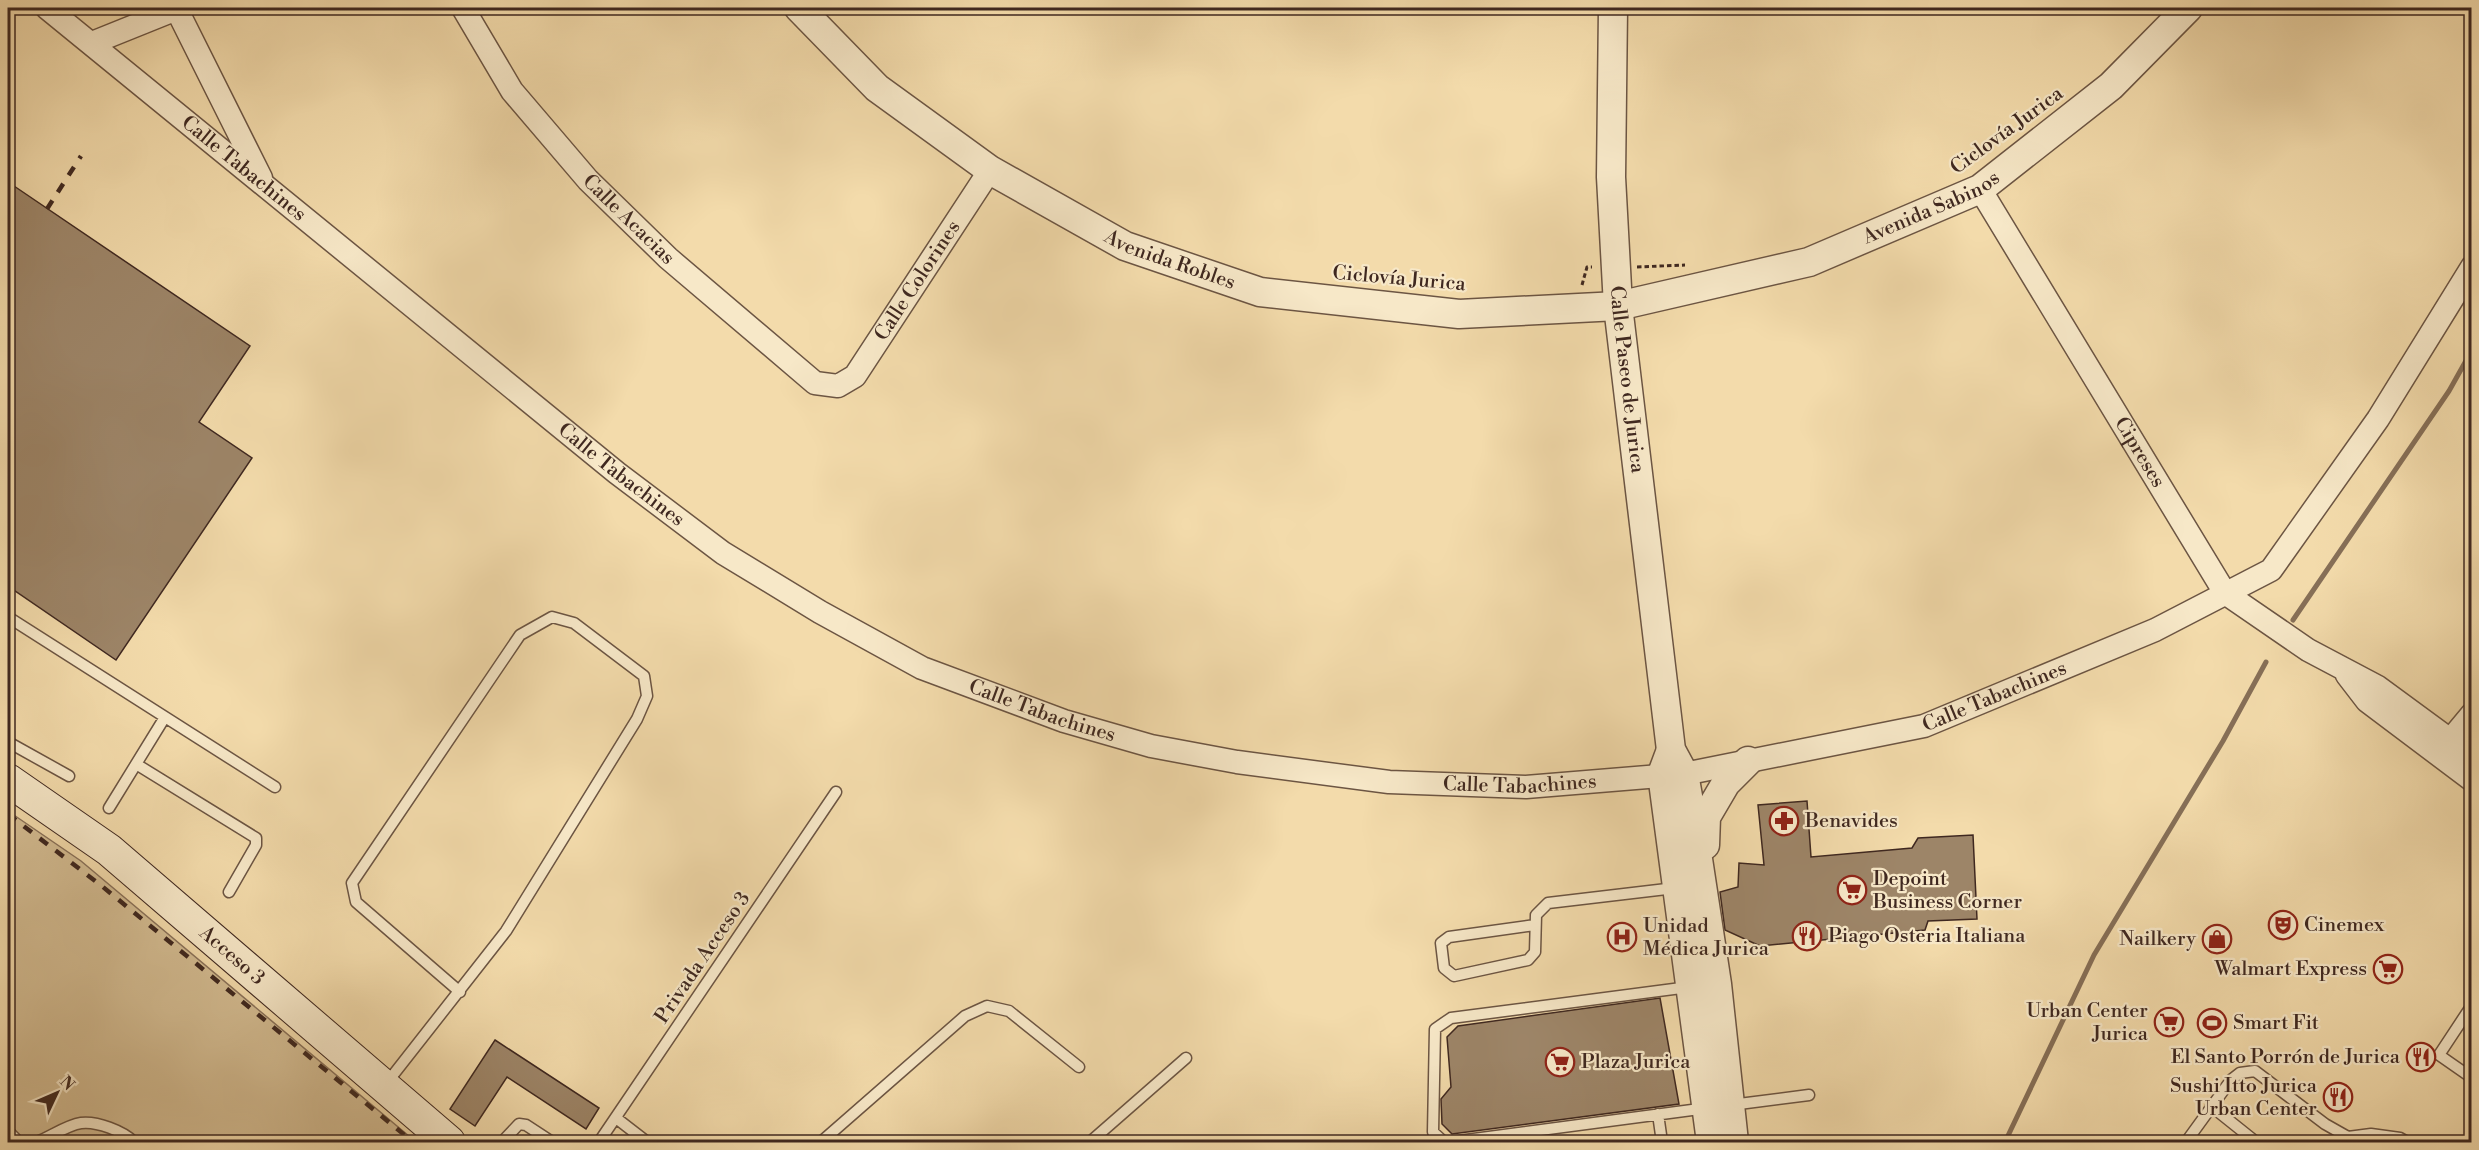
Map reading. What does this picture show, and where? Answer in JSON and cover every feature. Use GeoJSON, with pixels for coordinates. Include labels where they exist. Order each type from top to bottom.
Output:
{"type":"FeatureCollection","features":[{"type":"Feature","properties":{"kind":"main road","name":"Acceso 3"},"geometry":{"type":"LineString","coordinates":[[8,780],[109,850],[448,1143]]}},
{"type":"Feature","properties":{"kind":"street","name":"Calle Tabachines"},"geometry":{"type":"LineString","coordinates":[[47,8],[617,473],[723,553],[820,612],[922,668],[1064,721],[1151,746],[1237,762],[1389,782],[1526,787],[1672,766],[1748,761],[1924,726],[2155,630],[2225,593],[2250,583],[2271,570],[2378,419],[2472,267]]}},
{"type":"Feature","properties":{"kind":"street"},"geometry":{"type":"LineString","coordinates":[[92,43],[177,8],[265,186]]}},
{"type":"Feature","properties":{"kind":"street","name":"Calle Acacias"},"geometry":{"type":"LineString","coordinates":[[463,8],[512,91],[588,180],[669,258],[815,383],[838,386]]}},
{"type":"Feature","properties":{"kind":"street","name":"Avenida Robles"},"geometry":{"type":"LineString","coordinates":[[799,8],[877,88],[990,170],[1125,246],[1260,292],[1459,314],[1618,306]]}},
{"type":"Feature","properties":{"kind":"street","name":"Calle Paseo de Jurica"},"geometry":{"type":"LineString","coordinates":[[1613,8],[1611,177],[1618,306],[1672,766],[1675,888],[1704,985]]}},
{"type":"Feature","properties":{"kind":"street","name":"Avenida Sabinos"},"geometry":{"type":"LineString","coordinates":[[1618,306],[1809,262],[1980,189],[2111,86],[2188,8]]}},
{"type":"Feature","properties":{"kind":"street","name":"Calle Colorines"},"geometry":{"type":"LineString","coordinates":[[838,386],[855,376],[990,170]]}},
{"type":"Feature","properties":{"kind":"street","name":"Cipreses"},"geometry":{"type":"LineString","coordinates":[[1980,189],[2225,593],[2308,650],[2378,687],[2444,748],[2472,780]]}},
{"type":"Feature","properties":{"kind":"street"},"geometry":{"type":"LineString","coordinates":[[2444,748],[2472,714]]}},
{"type":"Feature","properties":{"kind":"street","name":"Cipreses"},"geometry":{"type":"LineString","coordinates":[[2444,748],[2472,756]]}},
{"type":"Feature","properties":{"kind":"street"},"geometry":{"type":"LineString","coordinates":[[1703,901],[1706,884],[1706,817],[1726,783],[1748,761]]}},
{"type":"Feature","properties":{"kind":"street","name":"Calle Paseo de Jurica"},"geometry":{"type":"LineString","coordinates":[[1672,766],[1703,901],[1704,985],[1719,1106],[1734,1143]]}},
{"type":"Feature","properties":{"kind":"street","name":"Calle Paseo de Jurica"},"geometry":{"type":"LineString","coordinates":[[1711,1143],[1719,1106]]}},
{"type":"Feature","properties":{"kind":"lane"},"geometry":{"type":"LineString","coordinates":[[8,617],[275,788]]}},
{"type":"Feature","properties":{"kind":"lane"},"geometry":{"type":"LineString","coordinates":[[384,1087],[460,992],[506,931],[636,719],[647,696],[644,676],[574,623],[552,617],[520,635],[352,883],[356,902],[460,992]]}},
{"type":"Feature","properties":{"kind":"lane"},"geometry":{"type":"LineString","coordinates":[[109,808],[165,717]]}},
{"type":"Feature","properties":{"kind":"lane"},"geometry":{"type":"LineString","coordinates":[[8,742],[69,776]]}},
{"type":"Feature","properties":{"kind":"lane"},"geometry":{"type":"LineString","coordinates":[[136,764],[256,838],[256,845],[229,892]]}},
{"type":"Feature","properties":{"kind":"lane","name":"Privada Acceso 3"},"geometry":{"type":"LineString","coordinates":[[598,1143],[836,792]]}},
{"type":"Feature","properties":{"kind":"lane"},"geometry":{"type":"LineString","coordinates":[[1535,925],[1449,937],[1441,943],[1444,968],[1455,976],[1528,960],[1535,952],[1536,915],[1548,903],[1675,888]]}},
{"type":"Feature","properties":{"kind":"lane"},"geometry":{"type":"LineString","coordinates":[[1444,1143],[1433,1132],[1435,1029],[1443,1022],[1451,1018],[1704,985]]}},
{"type":"Feature","properties":{"kind":"lane"},"geometry":{"type":"LineString","coordinates":[[2472,1005],[2439,1055],[2472,1078]]}},
{"type":"Feature","properties":{"kind":"lane"},"geometry":{"type":"LineString","coordinates":[[821,1143],[965,1016],[987,1006],[1009,1011],[1079,1067]]}},
{"type":"Feature","properties":{"kind":"lane"},"geometry":{"type":"LineString","coordinates":[[1090,1143],[1186,1058]]}},
{"type":"Feature","properties":{"kind":"lane"},"geometry":{"type":"LineString","coordinates":[[2186,1143],[2231,1080],[2240,1073],[2255,1071],[2325,1124],[2348,1137],[2400,1138],[2407,1143]]}},
{"type":"Feature","properties":{"kind":"lane"},"geometry":{"type":"LineString","coordinates":[[1451,1143],[1809,1095]]}},
{"type":"Feature","properties":{"kind":"lane"},"geometry":{"type":"LineString","coordinates":[[2211,1106],[2256,1143]]}},
{"type":"Feature","properties":{"kind":"lane"},"geometry":{"type":"LineString","coordinates":[[1658,1114],[1662,1143]]}},
{"type":"Feature","properties":{"kind":"lane"},"geometry":{"type":"LineString","coordinates":[[616,1118],[647,1143]]}},
{"type":"Feature","properties":{"kind":"lane"},"geometry":{"type":"LineString","coordinates":[[37,1143],[80,1123],[99,1125],[128,1137],[134,1143]]}},
{"type":"Feature","properties":{"kind":"lane"},"geometry":{"type":"LineString","coordinates":[[502,1143],[519,1124],[526,1125],[552,1143]]}},
{"type":"Feature","properties":{"kind":"lane"},"geometry":{"type":"LineString","coordinates":[[8,1131],[19,1143]]}},
{"type":"Feature","properties":{"kind":"path"},"geometry":{"type":"LineString","coordinates":[[1579,292],[1587,267],[1696,265]]}},
{"type":"Feature","properties":{"kind":"shaded area"},"geometry":{"type":"Polygon","coordinates":[[[8,811],[81,861],[416,1142],[8,1142],[8,811]]]}},
{"type":"Feature","properties":{"kind":"building"},"geometry":{"type":"Polygon","coordinates":[[[14,186],[250,346],[199,422],[252,458],[116,660],[8,586],[8,195],[14,186]]]}},
{"type":"Feature","properties":{"kind":"building","name":"Depoint Business Corner"},"geometry":{"type":"Polygon","coordinates":[[[1807,801],[1811,857],[1912,848],[1918,838],[1973,835],[1977,919],[1928,921],[1925,930],[1760,946],[1725,930],[1720,892],[1738,887],[1739,863],[1764,865],[1758,805],[1807,801]]]}},
{"type":"Feature","properties":{"kind":"building","name":"Plaza Jurica"},"geometry":{"type":"Polygon","coordinates":[[[1660,998],[1679,1104],[1452,1134],[1442,1124],[1441,1099],[1451,1087],[1447,1037],[1458,1026],[1660,998]]]}},
{"type":"Feature","properties":{"kind":"building"},"geometry":{"type":"Polygon","coordinates":[[[495,1040],[599,1108],[586,1129],[507,1077],[475,1126],[450,1109],[495,1040]]]}},
{"type":"Feature","properties":{"kind":"waterway"},"geometry":{"type":"LineString","coordinates":[[2293,620],[2449,391],[2472,350]]}},
{"type":"Feature","properties":{"kind":"waterway"},"geometry":{"type":"LineString","coordinates":[[2005,1142],[2094,955],[2223,741],[2266,662]]}},
{"type":"Feature","properties":{"kind":"railway"},"geometry":{"type":"LineString","coordinates":[[47,209],[81,156]]}},
{"type":"Feature","properties":{"kind":"railway"},"geometry":{"type":"LineString","coordinates":[[8,814],[103,887],[413,1142]]}},
{"type":"Feature","properties":{"kind":"place","name":"Benavides"},"geometry":{"type":"Point","coordinates":[1784,821]}},
{"type":"Feature","properties":{"kind":"place","name":"Depoint Business Corner"},"geometry":{"type":"Point","coordinates":[1852,890]}},
{"type":"Feature","properties":{"kind":"place","name":"Cinemex"},"geometry":{"type":"Point","coordinates":[2283,925]}},
{"type":"Feature","properties":{"kind":"place","name":"Piago Osteria Italiana"},"geometry":{"type":"Point","coordinates":[1807,936]}},
{"type":"Feature","properties":{"kind":"place","name":"Unidad Médica Jurica"},"geometry":{"type":"Point","coordinates":[1622,937]}},
{"type":"Feature","properties":{"kind":"place","name":"Nailkery"},"geometry":{"type":"Point","coordinates":[2217,939]}},
{"type":"Feature","properties":{"kind":"place","name":"Walmart Express"},"geometry":{"type":"Point","coordinates":[2388,969]}},
{"type":"Feature","properties":{"kind":"place","name":"Urban Center Jurica"},"geometry":{"type":"Point","coordinates":[2169,1022]}},
{"type":"Feature","properties":{"kind":"place","name":"Smart Fit"},"geometry":{"type":"Point","coordinates":[2212,1023]}},
{"type":"Feature","properties":{"kind":"place","name":"El Santo Porrón de Jurica"},"geometry":{"type":"Point","coordinates":[2421,1057]}},
{"type":"Feature","properties":{"kind":"place","name":"Plaza Jurica"},"geometry":{"type":"Point","coordinates":[1560,1062]}},
{"type":"Feature","properties":{"kind":"place","name":"Sushi Itto Jurica Urban Center"},"geometry":{"type":"Point","coordinates":[2338,1097]}}]}
